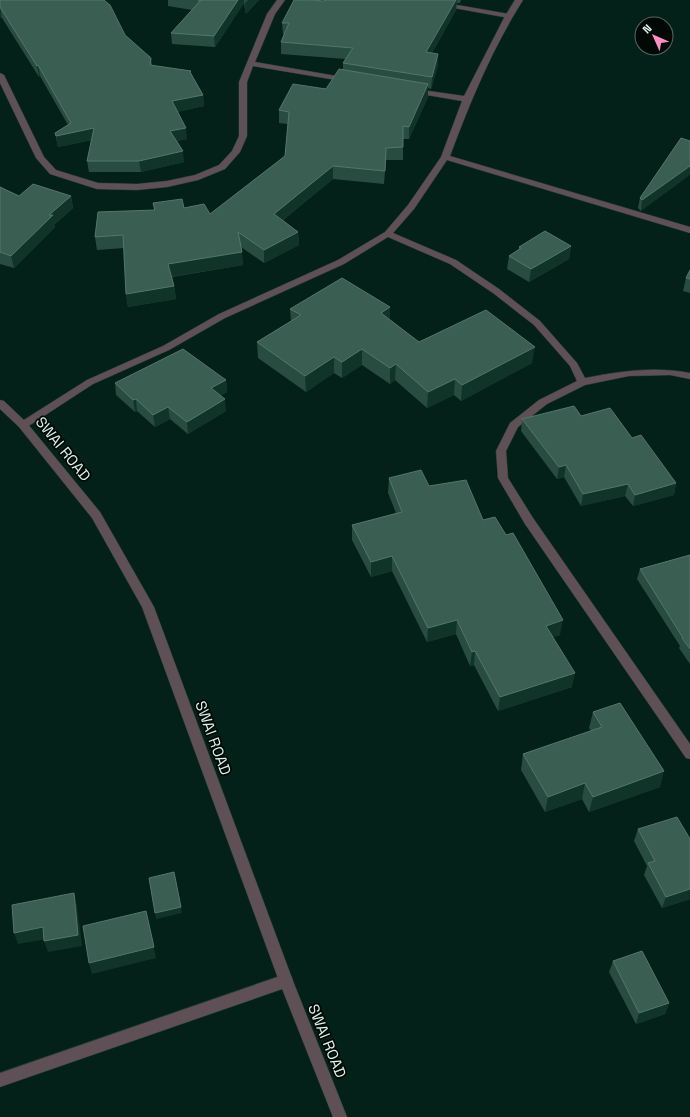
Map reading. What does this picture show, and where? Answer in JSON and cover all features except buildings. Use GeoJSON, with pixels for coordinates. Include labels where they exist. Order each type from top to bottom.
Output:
{"type":"FeatureCollection","features":[{"type":"Feature","properties":{"kind":"street"},"geometry":{"type":"LineString","coordinates":[[0,75],[40,158],[53,172],[98,186],[137,187],[167,184],[198,177],[222,167],[236,152],[242,136],[243,82],[252,64],[271,14],[281,0]]}},
{"type":"Feature","properties":{"kind":"street"},"geometry":{"type":"LineString","coordinates":[[23,425],[90,382],[166,348],[222,316],[341,262],[388,234],[411,207],[445,157],[467,99],[508,16],[519,0]]}},
{"type":"Feature","properties":{"kind":"street"},"geometry":{"type":"LineString","coordinates":[[434,2],[508,16]]}},
{"type":"Feature","properties":{"kind":"street"},"geometry":{"type":"LineString","coordinates":[[252,64],[357,81]]}},
{"type":"Feature","properties":{"kind":"street"},"geometry":{"type":"LineString","coordinates":[[404,89],[467,99]]}},
{"type":"Feature","properties":{"kind":"street"},"geometry":{"type":"LineString","coordinates":[[445,157],[690,230]]}},
{"type":"Feature","properties":{"kind":"street"},"geometry":{"type":"LineString","coordinates":[[388,234],[453,262],[496,291],[537,323],[574,365],[582,382]]}},
{"type":"Feature","properties":{"kind":"street"},"geometry":{"type":"LineString","coordinates":[[690,376],[670,372],[629,373],[582,382],[543,402],[514,425],[501,451],[503,478],[529,521],[690,754]]}},
{"type":"Feature","properties":{"kind":"street","name":"SWAI ROAD"},"geometry":{"type":"LineString","coordinates":[[0,403],[23,425],[96,515],[148,608],[286,981],[340,1117]]}},
{"type":"Feature","properties":{"kind":"street"},"geometry":{"type":"LineString","coordinates":[[0,1080],[286,981]]}}]}
